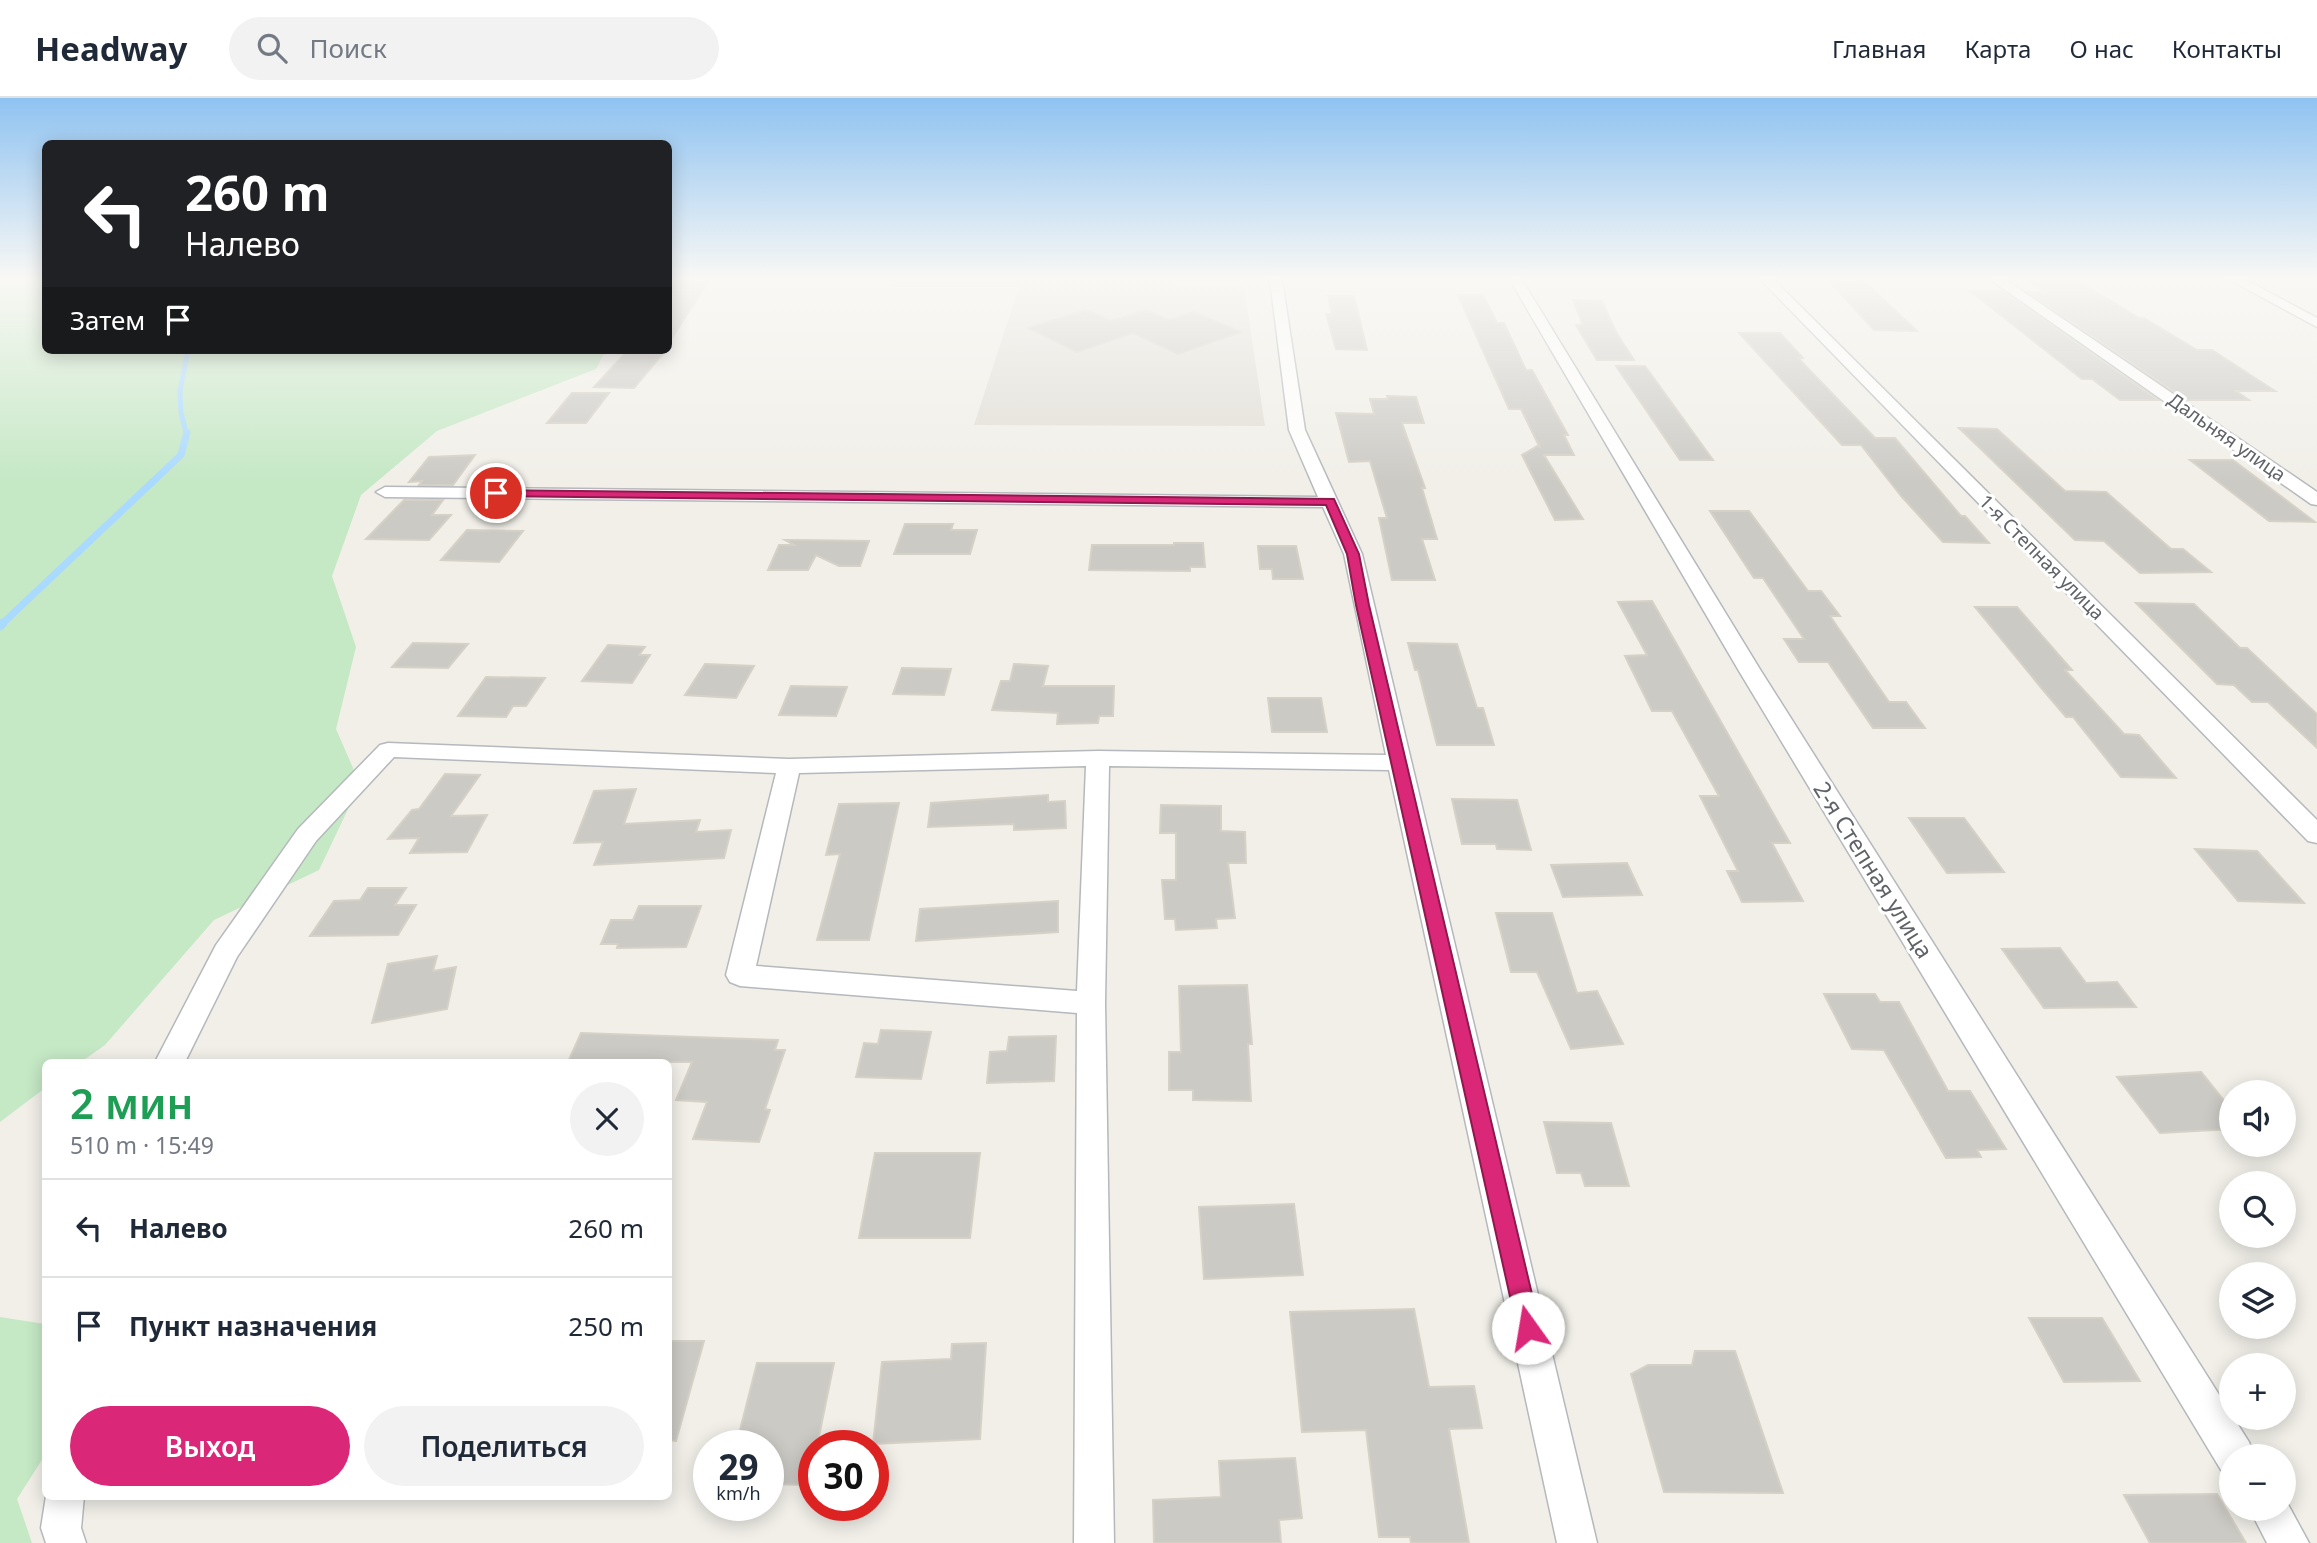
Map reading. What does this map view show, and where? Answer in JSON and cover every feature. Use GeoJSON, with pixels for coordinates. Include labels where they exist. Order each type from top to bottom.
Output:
{"type":"FeatureCollection","features":[{"type":"Feature","properties":{"kind":"street"},"geometry":{"type":"LineString","coordinates":[[1287,347],[1297,429],[1353,554],[1577,1543]]}},
{"type":"Feature","properties":{"kind":"street","name":"2-я Степная улица"},"geometry":{"type":"LineString","coordinates":[[1556,347],[1750,671],[2228,1444]]}},
{"type":"Feature","properties":{"kind":"street","name":"1-я Степная улица"},"geometry":{"type":"LineString","coordinates":[[1834,347],[2317,835]]}},
{"type":"Feature","properties":{"kind":"street","name":"Дальняя улица"},"geometry":{"type":"LineString","coordinates":[[2095,347],[2317,500]]}},
{"type":"Feature","properties":{"kind":"street"},"geometry":{"type":"LineString","coordinates":[[385,492],[1330,502]]}},
{"type":"Feature","properties":{"kind":"street"},"geometry":{"type":"LineString","coordinates":[[172,1059],[226,952],[300,845],[388,750],[789,766],[1098,758],[1399,763]]}},
{"type":"Feature","properties":{"kind":"street"},"geometry":{"type":"LineString","coordinates":[[1094,1543],[1091,1003],[1098,758]]}},
{"type":"Feature","properties":{"kind":"street"},"geometry":{"type":"LineString","coordinates":[[789,766],[740,975],[1091,1003]]}},
{"type":"Feature","properties":{"kind":"street"},"geometry":{"type":"LineString","coordinates":[[64,1500],[61,1528],[66,1543]]}},
{"type":"Feature","properties":{"kind":"street"},"geometry":{"type":"LineString","coordinates":[[2276,1521],[2289,1543]]}},
{"type":"Feature","properties":{"kind":"shaded area"},"geometry":{"type":"Polygon","coordinates":[[[999,347],[1253,347],[1265,426],[974,425],[999,347]]]}},
{"type":"Feature","properties":{"kind":"green space"},"geometry":{"type":"Polygon","coordinates":[[[0,347],[42,347],[42,354],[604,354],[596,369],[437,431],[361,495],[332,576],[356,647],[336,729],[360,784],[319,870],[214,920],[105,1045],[85,1059],[42,1059],[42,1090],[0,1122],[0,347]]]}},
{"type":"Feature","properties":{"kind":"green space"},"geometry":{"type":"Polygon","coordinates":[[[0,1317],[42,1324],[42,1460],[17,1499],[32,1543],[0,1543],[0,1317]]]}},
{"type":"Feature","properties":{"kind":"building"},"geometry":{"type":"Polygon","coordinates":[[[1068,347],[1090,347],[1077,352],[1068,347]]]}},
{"type":"Feature","properties":{"kind":"building"},"geometry":{"type":"Polygon","coordinates":[[[1164,347],[1197,347],[1178,354],[1164,347]]]}},
{"type":"Feature","properties":{"kind":"building"},"geometry":{"type":"Polygon","coordinates":[[[1366,347],[1367,350],[1336,349],[1366,347]]]}},
{"type":"Feature","properties":{"kind":"building"},"geometry":{"type":"Polygon","coordinates":[[[1481,347],[1515,347],[1526,370],[1532,370],[1568,435],[1564,435],[1574,455],[1544,455],[1583,519],[1555,520],[1522,455],[1539,445],[1521,409],[1509,409],[1481,347]]]}},
{"type":"Feature","properties":{"kind":"building"},"geometry":{"type":"Polygon","coordinates":[[[1589,347],[1626,347],[1634,360],[1597,360],[1589,347]]]}},
{"type":"Feature","properties":{"kind":"building"},"geometry":{"type":"Polygon","coordinates":[[[1752,347],[1793,347],[1803,358],[1798,358],[1875,438],[1895,438],[1961,516],[1965,516],[1989,543],[1943,542],[1902,497],[1861,445],[1842,445],[1752,347]]]}},
{"type":"Feature","properties":{"kind":"building"},"geometry":{"type":"Polygon","coordinates":[[[2042,347],[2083,347],[2158,400],[2120,400],[2092,379],[2082,379],[2042,347]]]}},
{"type":"Feature","properties":{"kind":"building"},"geometry":{"type":"Polygon","coordinates":[[[2109,347],[2212,350],[2275,391],[2236,391],[2249,400],[2186,400],[2109,347]]]}},
{"type":"Feature","properties":{"kind":"building"},"geometry":{"type":"Polygon","coordinates":[[[624,354],[663,354],[634,388],[594,387],[624,354]]]}},
{"type":"Feature","properties":{"kind":"building"},"geometry":{"type":"Polygon","coordinates":[[[1616,366],[1645,366],[1713,460],[1680,460],[1616,366]]]}},
{"type":"Feature","properties":{"kind":"building"},"geometry":{"type":"Polygon","coordinates":[[[572,393],[609,393],[586,423],[547,423],[572,393]]]}},
{"type":"Feature","properties":{"kind":"building"},"geometry":{"type":"Polygon","coordinates":[[[1387,396],[1416,397],[1424,423],[1402,423],[1425,488],[1422,488],[1437,539],[1422,539],[1435,580],[1392,580],[1379,518],[1387,518],[1370,461],[1349,462],[1336,413],[1374,414],[1370,399],[1388,399],[1387,396]]]}},
{"type":"Feature","properties":{"kind":"building"},"geometry":{"type":"Polygon","coordinates":[[[1959,428],[1997,429],[2065,491],[2106,492],[2171,549],[2183,549],[2211,572],[2140,573],[2104,541],[2075,540],[1959,428]]]}},
{"type":"Feature","properties":{"kind":"building"},"geometry":{"type":"Polygon","coordinates":[[[475,455],[453,485],[419,485],[422,481],[409,482],[429,457],[475,455]]]}},
{"type":"Feature","properties":{"kind":"building"},"geometry":{"type":"Polygon","coordinates":[[[2190,460],[2233,460],[2315,522],[2269,521],[2190,460]]]}},
{"type":"Feature","properties":{"kind":"building"},"geometry":{"type":"Polygon","coordinates":[[[404,500],[443,500],[432,515],[451,515],[429,540],[366,539],[404,500]]]}},
{"type":"Feature","properties":{"kind":"building"},"geometry":{"type":"Polygon","coordinates":[[[1710,511],[1749,511],[1808,591],[1821,591],[1840,616],[1830,616],[1889,702],[1906,702],[1925,728],[1873,728],[1828,662],[1799,662],[1784,639],[1804,639],[1763,578],[1754,578],[1710,511]]]}},
{"type":"Feature","properties":{"kind":"building"},"geometry":{"type":"Polygon","coordinates":[[[905,524],[953,524],[951,530],[977,530],[970,554],[894,554],[905,524]]]}},
{"type":"Feature","properties":{"kind":"building"},"geometry":{"type":"Polygon","coordinates":[[[467,530],[523,531],[499,562],[441,560],[467,530]]]}},
{"type":"Feature","properties":{"kind":"building"},"geometry":{"type":"Polygon","coordinates":[[[785,540],[869,541],[860,566],[839,566],[816,555],[808,570],[768,570],[779,545],[794,545],[785,540]]]}},
{"type":"Feature","properties":{"kind":"building"},"geometry":{"type":"Polygon","coordinates":[[[1203,543],[1205,567],[1190,567],[1190,571],[1089,570],[1092,545],[1203,543]]]}},
{"type":"Feature","properties":{"kind":"building"},"geometry":{"type":"Polygon","coordinates":[[[1258,546],[1296,546],[1303,579],[1273,579],[1272,569],[1260,569],[1258,546]]]}},
{"type":"Feature","properties":{"kind":"building"},"geometry":{"type":"Polygon","coordinates":[[[1652,601],[1790,843],[1772,843],[1803,901],[1742,902],[1727,871],[1738,871],[1700,796],[1719,796],[1672,711],[1652,711],[1625,656],[1647,655],[1618,602],[1652,601]]]}},
{"type":"Feature","properties":{"kind":"building"},"geometry":{"type":"Polygon","coordinates":[[[2136,603],[2194,604],[2240,648],[2247,648],[2317,714],[2317,748],[2268,702],[2252,702],[2234,685],[2217,684],[2136,603]]]}},
{"type":"Feature","properties":{"kind":"building"},"geometry":{"type":"Polygon","coordinates":[[[1975,607],[2017,607],[2072,670],[2065,670],[2124,734],[2139,735],[2176,778],[2121,777],[2073,717],[2066,717],[1975,607]]]}},
{"type":"Feature","properties":{"kind":"building"},"geometry":{"type":"Polygon","coordinates":[[[413,643],[468,644],[448,668],[392,667],[413,643]]]}},
{"type":"Feature","properties":{"kind":"building"},"geometry":{"type":"Polygon","coordinates":[[[1408,643],[1457,644],[1477,708],[1483,708],[1494,745],[1437,745],[1418,670],[1415,670],[1408,643]]]}},
{"type":"Feature","properties":{"kind":"building"},"geometry":{"type":"Polygon","coordinates":[[[608,645],[645,647],[639,655],[650,655],[632,683],[582,681],[608,645]]]}},
{"type":"Feature","properties":{"kind":"building"},"geometry":{"type":"Polygon","coordinates":[[[705,664],[754,666],[736,698],[685,695],[705,664]]]}},
{"type":"Feature","properties":{"kind":"building"},"geometry":{"type":"Polygon","coordinates":[[[1014,664],[1048,666],[1043,686],[1114,686],[1113,716],[1099,716],[1098,723],[1057,724],[1058,713],[992,710],[1001,681],[1010,681],[1014,664]]]}},
{"type":"Feature","properties":{"kind":"building"},"geometry":{"type":"Polygon","coordinates":[[[902,668],[951,669],[944,695],[893,694],[902,668]]]}},
{"type":"Feature","properties":{"kind":"building"},"geometry":{"type":"Polygon","coordinates":[[[486,677],[545,678],[526,706],[513,706],[506,717],[458,716],[486,677]]]}},
{"type":"Feature","properties":{"kind":"building"},"geometry":{"type":"Polygon","coordinates":[[[791,686],[847,687],[836,716],[779,715],[791,686]]]}},
{"type":"Feature","properties":{"kind":"building"},"geometry":{"type":"Polygon","coordinates":[[[1268,698],[1321,698],[1327,732],[1272,732],[1268,698]]]}},
{"type":"Feature","properties":{"kind":"building"},"geometry":{"type":"Polygon","coordinates":[[[445,774],[480,775],[451,816],[487,815],[467,852],[410,853],[419,838],[388,839],[412,810],[419,809],[445,774]]]}},
{"type":"Feature","properties":{"kind":"building"},"geometry":{"type":"Polygon","coordinates":[[[636,789],[624,824],[700,820],[696,832],[731,830],[724,858],[594,865],[603,842],[574,843],[594,791],[636,789]]]}},
{"type":"Feature","properties":{"kind":"building"},"geometry":{"type":"Polygon","coordinates":[[[1048,795],[1048,802],[1065,801],[1066,828],[1014,830],[1014,824],[928,827],[931,803],[1048,795]]]}},
{"type":"Feature","properties":{"kind":"building"},"geometry":{"type":"Polygon","coordinates":[[[1452,799],[1517,800],[1531,850],[1497,849],[1496,844],[1462,844],[1452,799]]]}},
{"type":"Feature","properties":{"kind":"building"},"geometry":{"type":"Polygon","coordinates":[[[899,803],[869,940],[817,940],[840,854],[826,855],[839,804],[899,803]]]}},
{"type":"Feature","properties":{"kind":"building"},"geometry":{"type":"Polygon","coordinates":[[[1161,805],[1221,806],[1221,831],[1245,832],[1246,863],[1228,863],[1235,918],[1216,919],[1217,928],[1176,930],[1175,919],[1165,919],[1162,880],[1176,880],[1176,833],[1160,833],[1161,805]]]}},
{"type":"Feature","properties":{"kind":"building"},"geometry":{"type":"Polygon","coordinates":[[[1909,818],[1964,818],[2004,872],[1947,873],[1909,818]]]}},
{"type":"Feature","properties":{"kind":"building"},"geometry":{"type":"Polygon","coordinates":[[[2195,849],[2257,851],[2304,903],[2238,901],[2195,849]]]}},
{"type":"Feature","properties":{"kind":"building"},"geometry":{"type":"Polygon","coordinates":[[[1627,863],[1642,895],[1563,897],[1551,865],[1627,863]]]}},
{"type":"Feature","properties":{"kind":"building"},"geometry":{"type":"Polygon","coordinates":[[[368,888],[406,888],[395,905],[416,905],[398,935],[310,936],[334,901],[360,900],[368,888]]]}},
{"type":"Feature","properties":{"kind":"building"},"geometry":{"type":"Polygon","coordinates":[[[1058,901],[1058,932],[916,941],[920,909],[1058,901]]]}},
{"type":"Feature","properties":{"kind":"building"},"geometry":{"type":"Polygon","coordinates":[[[639,906],[701,906],[686,947],[617,948],[618,944],[601,944],[611,920],[633,920],[639,906]]]}},
{"type":"Feature","properties":{"kind":"building"},"geometry":{"type":"Polygon","coordinates":[[[1496,913],[1552,913],[1577,993],[1597,991],[1623,1044],[1571,1049],[1537,972],[1511,972],[1496,913]]]}},
{"type":"Feature","properties":{"kind":"building"},"geometry":{"type":"Polygon","coordinates":[[[2060,948],[2086,983],[2117,982],[2136,1007],[2044,1008],[2002,949],[2060,948]]]}},
{"type":"Feature","properties":{"kind":"building"},"geometry":{"type":"Polygon","coordinates":[[[437,956],[433,971],[456,967],[447,1009],[372,1023],[388,964],[437,956]]]}},
{"type":"Feature","properties":{"kind":"building"},"geometry":{"type":"Polygon","coordinates":[[[1247,985],[1252,1044],[1248,1044],[1251,1101],[1193,1100],[1193,1090],[1169,1090],[1169,1052],[1181,1052],[1179,986],[1247,985]]]}},
{"type":"Feature","properties":{"kind":"building"},"geometry":{"type":"Polygon","coordinates":[[[1824,994],[1875,994],[1880,1002],[1899,1002],[1948,1091],[1970,1091],[2006,1149],[1977,1150],[1981,1157],[1946,1158],[1884,1050],[1852,1049],[1824,994]]]}},
{"type":"Feature","properties":{"kind":"building"},"geometry":{"type":"Polygon","coordinates":[[[881,1030],[931,1032],[921,1079],[856,1077],[864,1043],[878,1044],[881,1030]]]}},
{"type":"Feature","properties":{"kind":"building"},"geometry":{"type":"Polygon","coordinates":[[[581,1033],[778,1040],[775,1050],[785,1050],[765,1109],[770,1110],[759,1142],[693,1139],[707,1102],[676,1100],[692,1062],[672,1062],[672,1059],[569,1059],[581,1033]]]}},
{"type":"Feature","properties":{"kind":"building"},"geometry":{"type":"Polygon","coordinates":[[[1056,1036],[1054,1081],[987,1083],[990,1052],[1007,1051],[1009,1037],[1056,1036]]]}},
{"type":"Feature","properties":{"kind":"building"},"geometry":{"type":"Polygon","coordinates":[[[2201,1072],[2219,1094],[2219,1130],[2160,1133],[2117,1077],[2201,1072]]]}},
{"type":"Feature","properties":{"kind":"building"},"geometry":{"type":"Polygon","coordinates":[[[1544,1122],[1611,1123],[1629,1186],[1585,1186],[1581,1173],[1557,1173],[1544,1122]]]}},
{"type":"Feature","properties":{"kind":"building"},"geometry":{"type":"Polygon","coordinates":[[[875,1153],[980,1153],[970,1238],[859,1238],[875,1153]]]}},
{"type":"Feature","properties":{"kind":"building"},"geometry":{"type":"Polygon","coordinates":[[[1294,1204],[1303,1275],[1204,1279],[1199,1207],[1294,1204]]]}},
{"type":"Feature","properties":{"kind":"building"},"geometry":{"type":"Polygon","coordinates":[[[1414,1309],[1429,1387],[1474,1386],[1482,1428],[1449,1429],[1469,1543],[1411,1543],[1410,1537],[1379,1537],[1366,1430],[1302,1432],[1290,1312],[1414,1309]]]}},
{"type":"Feature","properties":{"kind":"building"},"geometry":{"type":"Polygon","coordinates":[[[2029,1318],[2102,1318],[2140,1381],[2064,1382],[2029,1318]]]}},
{"type":"Feature","properties":{"kind":"building"},"geometry":{"type":"Polygon","coordinates":[[[672,1341],[704,1341],[676,1441],[672,1440],[672,1341]]]}},
{"type":"Feature","properties":{"kind":"building"},"geometry":{"type":"Polygon","coordinates":[[[986,1343],[980,1439],[889,1443],[889,1430],[875,1430],[882,1362],[951,1359],[952,1344],[986,1343]]]}},
{"type":"Feature","properties":{"kind":"building"},"geometry":{"type":"Polygon","coordinates":[[[1695,1351],[1735,1351],[1783,1493],[1664,1492],[1631,1374],[1648,1365],[1692,1365],[1695,1351]]]}},
{"type":"Feature","properties":{"kind":"building"},"geometry":{"type":"Polygon","coordinates":[[[757,1363],[834,1363],[820,1430],[798,1430],[798,1485],[784,1484],[784,1430],[740,1430],[757,1363]]]}},
{"type":"Feature","properties":{"kind":"building"},"geometry":{"type":"Polygon","coordinates":[[[1295,1458],[1302,1518],[1279,1520],[1281,1543],[1154,1543],[1153,1500],[1221,1497],[1219,1461],[1295,1458]]]}},
{"type":"Feature","properties":{"kind":"building"},"geometry":{"type":"Polygon","coordinates":[[[2217,1494],[2219,1521],[2233,1521],[2246,1543],[2150,1543],[2124,1495],[2217,1494]]]}},
{"type":"Feature","properties":{"kind":"waterway"},"geometry":{"type":"LineString","coordinates":[[186,433],[180,391],[187,354]]}},
{"type":"Feature","properties":{"kind":"waterway"},"geometry":{"type":"LineString","coordinates":[[2,624],[181,455],[187,432]]}},
{"type":"Feature","properties":{"kind":"route"},"geometry":{"type":"LineString","coordinates":[[496,493],[1330,502],[1353,554],[1528,1328]]}}]}
